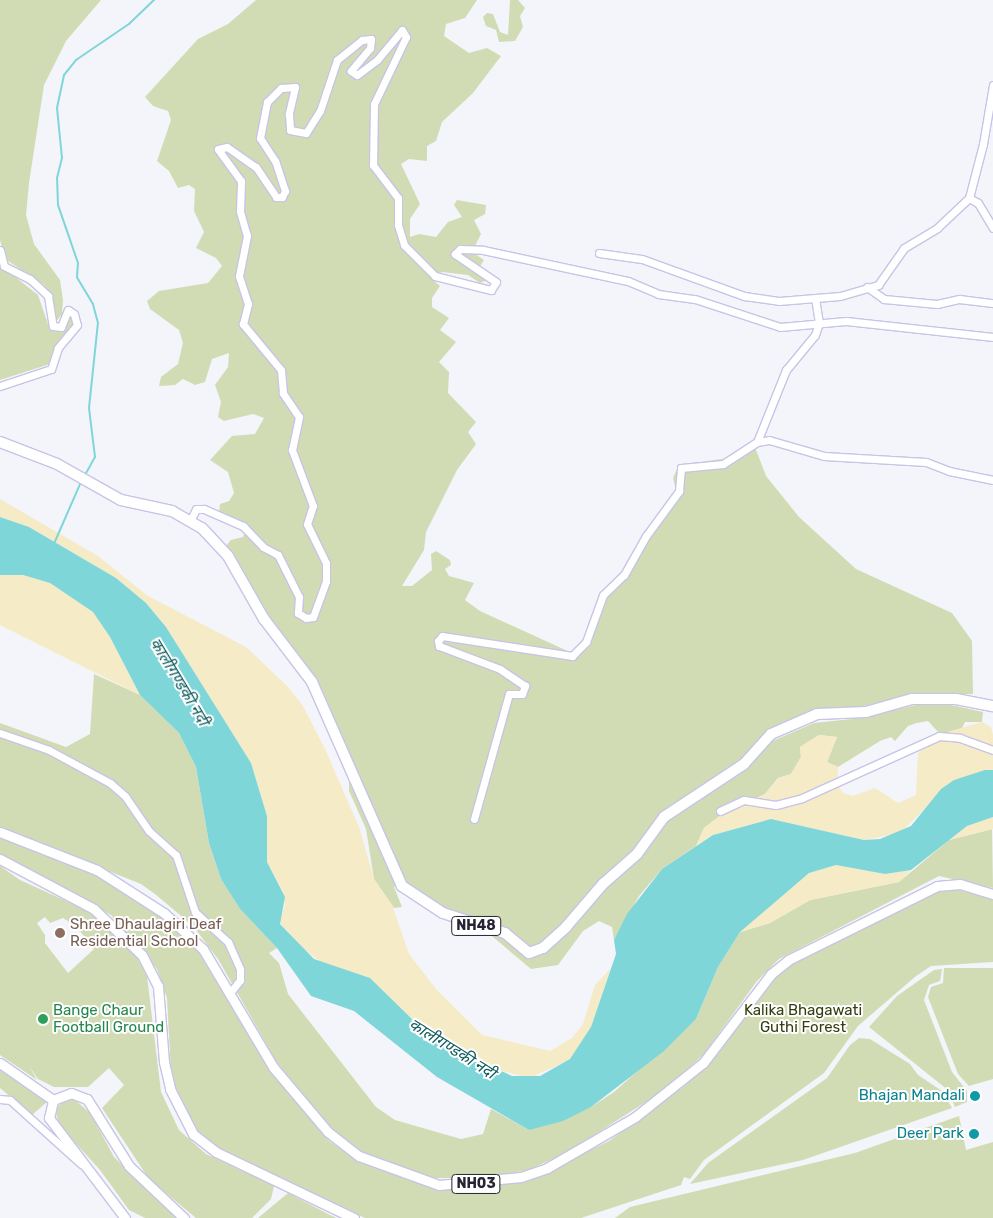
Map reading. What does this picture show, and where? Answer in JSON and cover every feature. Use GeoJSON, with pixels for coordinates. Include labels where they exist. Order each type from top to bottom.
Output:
{"type":"FeatureCollection","features":[{"type":"Feature","properties":{"kind":"highway","name":"NH48"},"geometry":{"type":"LineString","coordinates":[[0,442],[68,470],[121,500],[157,506],[191,519],[228,556],[264,618],[312,682],[402,886],[443,912],[505,933],[530,953],[543,948],[566,927],[603,884],[637,854],[664,817],[744,764],[771,734],[817,714],[866,712],[912,699],[956,699],[993,706]]}},
{"type":"Feature","properties":{"kind":"main road","name":"NH03"},"geometry":{"type":"LineString","coordinates":[[0,832],[97,870],[146,898],[203,950],[273,1067],[328,1132],[347,1148],[378,1165],[426,1183],[483,1183],[547,1168],[668,1095],[703,1063],[771,974],[788,960],[937,886],[960,884],[993,894]]}},
{"type":"Feature","properties":{"kind":"main road"},"geometry":{"type":"LineString","coordinates":[[0,859],[94,909],[142,955],[158,986],[164,1062],[170,1090],[193,1134],[216,1152],[354,1218]]}},
{"type":"Feature","properties":{"kind":"main road"},"geometry":{"type":"LineString","coordinates":[[0,1063],[53,1100]]}},
{"type":"Feature","properties":{"kind":"main road"},"geometry":{"type":"LineString","coordinates":[[53,1100],[71,1093],[86,1099],[128,1166],[184,1218]]}},
{"type":"Feature","properties":{"kind":"main road"},"geometry":{"type":"LineString","coordinates":[[53,1100],[49,1118],[84,1168],[125,1218]]}},
{"type":"Feature","properties":{"kind":"street"},"geometry":{"type":"LineString","coordinates":[[191,519],[196,509],[204,509],[243,526],[263,547],[278,555],[299,597],[298,613],[306,618],[312,617],[326,581],[326,563],[307,524],[313,506],[292,450],[299,417],[285,398],[281,370],[243,324],[248,304],[239,276],[247,236],[240,212],[241,181],[218,149],[227,147],[256,168],[276,197],[284,195],[275,161],[260,138],[264,108],[273,94],[290,85],[295,87],[288,114],[290,130],[306,133],[320,111],[337,60],[362,40],[371,39],[370,48],[351,71],[357,75],[377,60],[398,32],[405,32],[374,104],[373,165],[398,198],[399,230],[408,250],[420,265],[435,276],[491,290],[496,282],[455,254],[460,250],[483,250],[628,281],[658,294],[695,299],[780,327],[819,323],[902,325],[993,337]]}},
{"type":"Feature","properties":{"kind":"street"},"geometry":{"type":"LineString","coordinates":[[598,252],[642,259],[744,296],[778,301],[815,298],[878,285],[904,248],[937,228],[969,198],[984,144],[993,84]]}},
{"type":"Feature","properties":{"kind":"street"},"geometry":{"type":"LineString","coordinates":[[969,198],[978,203],[993,228]]}},
{"type":"Feature","properties":{"kind":"street"},"geometry":{"type":"LineString","coordinates":[[0,250],[4,266],[30,279],[48,296],[53,326],[60,327],[68,310],[74,314],[77,325],[58,348],[51,369],[0,386]]}},
{"type":"Feature","properties":{"kind":"street"},"geometry":{"type":"LineString","coordinates":[[867,286],[884,299],[937,304],[952,300],[993,303]]}},
{"type":"Feature","properties":{"kind":"street"},"geometry":{"type":"LineString","coordinates":[[757,442],[786,370],[815,334],[819,323],[815,298]]}},
{"type":"Feature","properties":{"kind":"street"},"geometry":{"type":"LineString","coordinates":[[474,819],[509,694],[522,694],[525,686],[500,669],[439,646],[438,641],[442,636],[572,656],[586,642],[604,595],[624,575],[646,536],[679,491],[680,468],[723,464],[757,442],[774,441],[824,456],[926,462],[949,471],[992,478]]}},
{"type":"Feature","properties":{"kind":"street"},"geometry":{"type":"LineString","coordinates":[[0,733],[72,760],[125,796],[149,831],[176,855],[195,912],[228,942],[240,969],[240,980],[229,994]]}},
{"type":"Feature","properties":{"kind":"street"},"geometry":{"type":"LineString","coordinates":[[720,811],[744,800],[776,805],[802,798],[939,736],[960,738],[993,750]]}},
{"type":"Feature","properties":{"kind":"street"},"geometry":{"type":"LineString","coordinates":[[0,1099],[10,1100],[84,1168]]}},
{"type":"Feature","properties":{"kind":"green space"},"geometry":{"type":"Polygon","coordinates":[[[0,0],[101,0],[66,41],[44,85],[29,183],[26,215],[34,244],[60,280],[63,300],[62,314],[55,323],[52,295],[43,284],[5,259],[0,240],[0,0]]]}},
{"type":"Feature","properties":{"kind":"green space"},"geometry":{"type":"Polygon","coordinates":[[[256,0],[477,0],[465,18],[446,24],[444,36],[469,53],[487,48],[501,56],[473,93],[442,122],[436,141],[427,146],[427,161],[409,159],[401,164],[420,204],[410,219],[410,237],[419,234],[436,237],[448,222],[462,217],[454,205],[457,200],[486,205],[485,214],[474,220],[481,234],[472,252],[484,260],[479,268],[487,280],[480,283],[468,275],[442,272],[431,278],[440,286],[432,298],[432,307],[449,318],[440,330],[456,342],[439,362],[449,372],[448,393],[476,422],[468,432],[476,444],[457,470],[426,532],[424,550],[402,586],[412,586],[432,570],[431,554],[436,551],[450,560],[451,565],[445,569],[449,576],[474,583],[465,600],[480,611],[572,653],[585,639],[600,597],[615,585],[676,489],[673,478],[679,465],[729,458],[753,442],[766,476],[799,517],[856,569],[952,613],[972,641],[973,694],[912,695],[789,723],[744,760],[691,792],[662,817],[637,851],[543,944],[531,949],[503,927],[445,911],[399,882],[394,887],[402,907],[394,908],[374,879],[366,829],[349,791],[349,775],[323,691],[272,626],[225,547],[231,540],[243,537],[248,526],[219,512],[220,504],[229,501],[234,493],[228,472],[210,460],[232,436],[255,434],[264,418],[253,414],[224,421],[218,417],[221,402],[215,385],[228,367],[229,353],[212,359],[205,382],[195,385],[183,379],[175,385],[159,386],[161,377],[178,364],[183,343],[179,330],[150,309],[147,301],[159,291],[208,283],[222,266],[216,258],[196,248],[204,232],[194,211],[195,189],[189,185],[178,188],[169,171],[157,161],[171,120],[168,111],[153,106],[145,97],[198,39],[228,24],[256,0]]]}},
{"type":"Feature","properties":{"kind":"green space"},"geometry":{"type":"Polygon","coordinates":[[[510,0],[518,0],[525,8],[520,16],[523,27],[515,41],[499,42],[496,30],[486,26],[483,17],[487,13],[493,14],[500,32],[508,35],[510,0]]]}},
{"type":"Feature","properties":{"kind":"green space"},"geometry":{"type":"Polygon","coordinates":[[[0,265],[38,295],[50,330],[56,332],[71,317],[74,323],[50,364],[0,380],[0,265]]]}},
{"type":"Feature","properties":{"kind":"green space"},"geometry":{"type":"Polygon","coordinates":[[[94,674],[140,695],[179,733],[196,767],[209,843],[221,879],[240,909],[277,948],[269,953],[279,963],[288,994],[376,1107],[395,1120],[461,1139],[483,1134],[491,1109],[529,1130],[591,1107],[614,1092],[696,1019],[718,967],[740,932],[770,923],[810,900],[899,882],[949,840],[992,829],[993,888],[939,876],[779,959],[757,981],[704,1054],[666,1089],[566,1153],[528,1170],[488,1178],[429,1178],[364,1153],[343,1140],[322,1118],[276,1061],[218,959],[193,926],[155,894],[141,884],[0,828],[0,723],[66,747],[90,734],[94,674]]]}},
{"type":"Feature","properties":{"kind":"green space"},"geometry":{"type":"Polygon","coordinates":[[[933,701],[983,712],[982,722],[965,722],[961,730],[940,734],[928,721],[917,723],[908,726],[895,741],[891,737],[880,741],[838,767],[827,762],[837,737],[819,735],[800,747],[801,757],[791,774],[778,778],[765,794],[725,812],[704,828],[696,846],[662,869],[639,896],[614,940],[612,927],[599,921],[583,931],[558,965],[531,969],[487,932],[502,934],[533,955],[677,813],[732,779],[768,743],[814,723],[861,718],[933,701]]]}},
{"type":"Feature","properties":{"kind":"green space","name":"Kalika Bhagawati Guthi Forest"},"geometry":{"type":"Polygon","coordinates":[[[0,835],[107,878],[171,922],[202,955],[272,1072],[329,1141],[356,1160],[433,1188],[470,1189],[526,1181],[609,1141],[686,1085],[782,969],[932,891],[950,888],[993,899],[993,962],[931,966],[916,976],[858,1026],[824,1073],[704,1160],[690,1179],[684,1177],[681,1185],[581,1218],[365,1218],[220,1152],[200,1137],[181,1107],[171,1073],[167,998],[157,969],[111,915],[0,856],[0,835]]]}},
{"type":"Feature","properties":{"kind":"green space"},"geometry":{"type":"Polygon","coordinates":[[[0,866],[20,880],[99,916],[136,956],[147,976],[161,1092],[179,1130],[206,1154],[274,1186],[271,1199],[252,1218],[196,1218],[149,1179],[102,1108],[124,1085],[109,1068],[88,1087],[54,1087],[38,1079],[29,1066],[37,1080],[0,1055],[0,866]],[[45,917],[37,923],[45,935],[45,943],[68,973],[94,949],[77,927],[63,918],[50,923],[45,917]]]}},
{"type":"Feature","properties":{"kind":"green space"},"geometry":{"type":"Polygon","coordinates":[[[944,968],[993,968],[993,1079],[969,1086],[958,1074],[928,997],[931,987],[943,983],[944,968]]]}},
{"type":"Feature","properties":{"kind":"green space"},"geometry":{"type":"Polygon","coordinates":[[[942,969],[940,981],[929,985],[924,1000],[952,1072],[967,1091],[967,1102],[955,1107],[948,1090],[869,1027],[897,996],[934,970],[942,969]]]}},
{"type":"Feature","properties":{"kind":"green space","name":"Kalika Bhagawati Guthi Forest"},"geometry":{"type":"Polygon","coordinates":[[[859,1038],[870,1039],[910,1064],[918,1075],[942,1091],[952,1108],[803,1160],[690,1184],[708,1163],[827,1078],[850,1045],[859,1038]]]}},
{"type":"Feature","properties":{"kind":"green space"},"geometry":{"type":"Polygon","coordinates":[[[0,1067],[48,1101],[32,1115],[0,1088],[0,1067]]]}},
{"type":"Feature","properties":{"kind":"green space"},"geometry":{"type":"Polygon","coordinates":[[[74,1099],[91,1114],[114,1157],[177,1218],[145,1218],[129,1210],[100,1170],[60,1126],[55,1111],[62,1102],[74,1099]]]}},
{"type":"Feature","properties":{"kind":"green space"},"geometry":{"type":"Polygon","coordinates":[[[959,1116],[966,1150],[993,1142],[993,1218],[615,1218],[630,1207],[855,1153],[959,1116]]]}},
{"type":"Feature","properties":{"kind":"green space"},"geometry":{"type":"Polygon","coordinates":[[[288,1193],[330,1215],[337,1218],[258,1218],[288,1193]]]}},
{"type":"Feature","properties":{"kind":"sand"},"geometry":{"type":"Polygon","coordinates":[[[0,499],[98,556],[148,596],[246,647],[287,686],[303,706],[325,749],[359,827],[374,879],[392,905],[409,954],[436,989],[482,1035],[550,1051],[572,1038],[583,1024],[595,985],[611,968],[591,1027],[570,1060],[529,1078],[492,1068],[414,1021],[370,978],[319,961],[303,948],[279,922],[285,905],[282,890],[267,862],[267,816],[251,763],[166,627],[146,603],[116,578],[29,527],[0,517],[0,499]]]}},
{"type":"Feature","properties":{"kind":"sand"},"geometry":{"type":"Polygon","coordinates":[[[0,575],[23,575],[50,583],[93,612],[110,637],[140,695],[0,625],[0,575]]]}},
{"type":"Feature","properties":{"kind":"sand"},"geometry":{"type":"Polygon","coordinates":[[[982,722],[991,727],[993,735],[993,770],[954,780],[900,833],[865,840],[771,819],[713,835],[696,846],[704,828],[725,812],[765,794],[779,778],[791,774],[801,757],[800,747],[819,735],[837,737],[827,762],[838,767],[838,785],[843,793],[853,796],[875,788],[898,803],[916,795],[918,753],[940,734],[982,722]]]}},
{"type":"Feature","properties":{"kind":"sand"},"geometry":{"type":"Polygon","coordinates":[[[993,817],[993,829],[949,840],[967,826],[993,817]]]}},
{"type":"Feature","properties":{"kind":"sand"},"geometry":{"type":"Polygon","coordinates":[[[836,865],[885,874],[911,870],[899,882],[810,900],[770,923],[740,932],[791,886],[809,873],[836,865]]]}},
{"type":"Feature","properties":{"kind":"water","name":"कालीगण्डकी नदी"},"geometry":{"type":"Polygon","coordinates":[[[0,517],[29,527],[116,578],[146,603],[166,627],[251,763],[267,816],[267,862],[285,897],[280,924],[314,959],[370,978],[414,1021],[467,1055],[512,1076],[540,1076],[570,1059],[591,1027],[616,954],[614,940],[627,914],[662,869],[713,835],[771,819],[864,840],[880,839],[911,826],[941,789],[954,780],[985,770],[993,770],[993,817],[967,826],[911,870],[885,874],[836,865],[809,873],[740,932],[718,967],[696,1019],[664,1051],[591,1107],[563,1121],[529,1130],[437,1077],[354,1011],[311,996],[277,948],[240,909],[221,879],[209,843],[196,767],[179,733],[140,695],[110,637],[93,612],[50,583],[23,575],[0,575],[0,517]]]}},
{"type":"Feature","properties":{"kind":"waterway"},"geometry":{"type":"LineString","coordinates":[[85,475],[95,457],[89,408],[98,323],[93,304],[77,277],[78,263],[58,205],[57,178],[62,158],[57,108],[64,75],[76,60],[129,24],[154,0]]}},
{"type":"Feature","properties":{"kind":"waterway"},"geometry":{"type":"LineString","coordinates":[[53,546],[81,482]]}},
{"type":"Feature","properties":{"kind":"place","name":"Shree Dhaulagiri Deaf Residential School"},"geometry":{"type":"Point","coordinates":[60,933]}},
{"type":"Feature","properties":{"kind":"place","name":"Bange Chaur Football Ground"},"geometry":{"type":"Point","coordinates":[43,1019]}},
{"type":"Feature","properties":{"kind":"place","name":"Bhajan Mandali"},"geometry":{"type":"Point","coordinates":[975,1096]}},
{"type":"Feature","properties":{"kind":"place","name":"Deer Park"},"geometry":{"type":"Point","coordinates":[974,1134]}}]}
